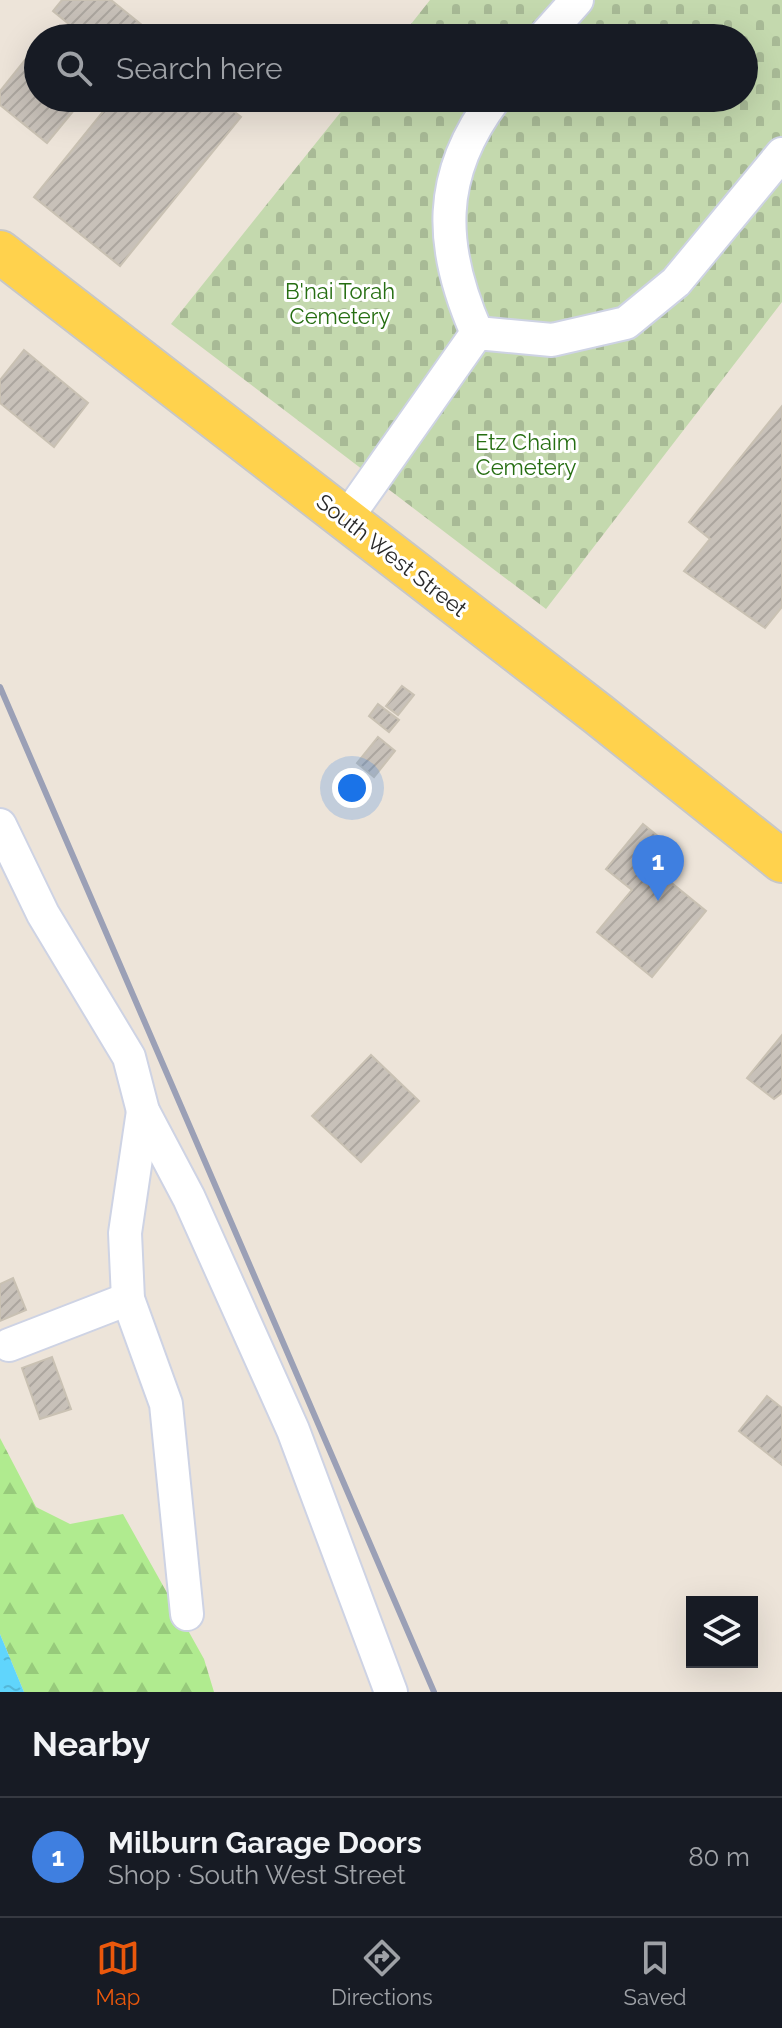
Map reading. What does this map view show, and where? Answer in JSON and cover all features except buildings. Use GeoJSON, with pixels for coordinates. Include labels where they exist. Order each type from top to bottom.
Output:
{"type":"FeatureCollection","features":[{"type":"Feature","properties":{"kind":"main road","name":"South West Street"},"geometry":{"type":"LineString","coordinates":[[0,252],[782,861]]}},
{"type":"Feature","properties":{"kind":"lane"},"geometry":{"type":"LineString","coordinates":[[556,24],[577,0]]}},
{"type":"Feature","properties":{"kind":"lane"},"geometry":{"type":"LineString","coordinates":[[477,333],[460,294],[449,254],[450,188],[471,129],[484,112]]}},
{"type":"Feature","properties":{"kind":"lane"},"geometry":{"type":"LineString","coordinates":[[477,333],[552,340],[626,323],[676,282],[782,154]]}},
{"type":"Feature","properties":{"kind":"lane"},"geometry":{"type":"LineString","coordinates":[[346,519],[477,333]]}},
{"type":"Feature","properties":{"kind":"lane"},"geometry":{"type":"LineString","coordinates":[[0,825],[43,914],[129,1057],[143,1111],[189,1198],[293,1430],[391,1692]]}},
{"type":"Feature","properties":{"kind":"lane"},"geometry":{"type":"LineString","coordinates":[[143,1111],[125,1233],[128,1299],[166,1404],[187,1614]]}},
{"type":"Feature","properties":{"kind":"lane"},"geometry":{"type":"LineString","coordinates":[[9,1345],[128,1299]]}},
{"type":"Feature","properties":{"kind":"green space"},"geometry":{"type":"Polygon","coordinates":[[[430,0],[782,0],[782,302],[546,609],[171,324],[341,112],[758,112],[758,24],[411,24],[430,0]]]}},
{"type":"Feature","properties":{"kind":"green space"},"geometry":{"type":"Polygon","coordinates":[[[0,1438],[36,1507],[70,1524],[123,1514],[204,1659],[214,1692],[24,1692],[0,1634],[0,1438]]]}},
{"type":"Feature","properties":{"kind":"water"},"geometry":{"type":"Polygon","coordinates":[[[0,1634],[24,1692],[0,1692],[0,1634]]]}},
{"type":"Feature","properties":{"kind":"railway"},"geometry":{"type":"LineString","coordinates":[[0,687],[434,1692]]}},
{"type":"Feature","properties":{"kind":"place","name":"Milburn Garage Doors"},"geometry":{"type":"Point","coordinates":[658,901]}},
{"type":"Feature","properties":{"kind":"park label","name":"B'nai Torah Cemetery"},"geometry":{"type":"Point","coordinates":[340,304]}},
{"type":"Feature","properties":{"kind":"park label","name":"Etz Chaim Cemetery"},"geometry":{"type":"Point","coordinates":[526,454]}}]}
